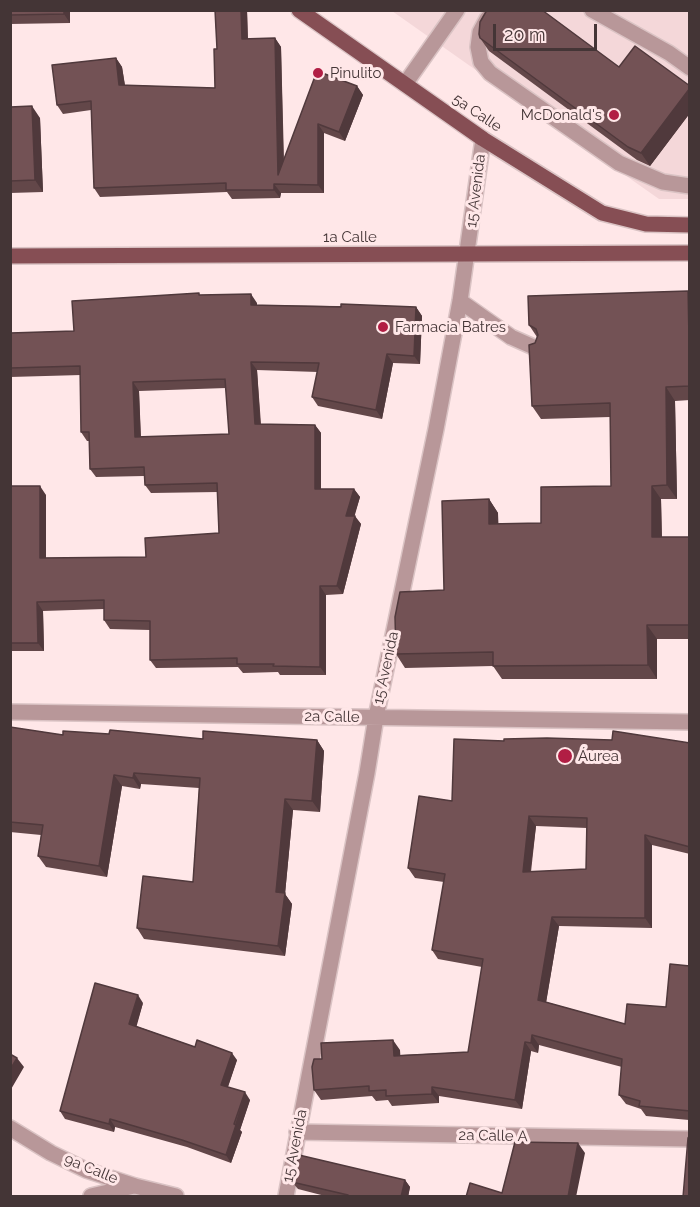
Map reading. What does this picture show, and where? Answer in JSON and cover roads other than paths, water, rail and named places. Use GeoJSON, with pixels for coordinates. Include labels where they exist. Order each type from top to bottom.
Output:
{"type":"FeatureCollection","features":[{"type":"Feature","properties":{"kind":"main road","name":"5a Calle"},"geometry":{"type":"LineString","coordinates":[[299,10],[483,140],[602,213],[646,224],[690,225]]}},
{"type":"Feature","properties":{"kind":"main road","name":"1a Calle"},"geometry":{"type":"LineString","coordinates":[[10,256],[690,253]]}},
{"type":"Feature","properties":{"kind":"street"},"geometry":{"type":"LineString","coordinates":[[405,84],[457,10]]}},
{"type":"Feature","properties":{"kind":"street"},"geometry":{"type":"LineString","coordinates":[[495,10],[480,32],[478,47],[481,62],[490,72],[619,163],[663,182],[690,186]]}},
{"type":"Feature","properties":{"kind":"street"},"geometry":{"type":"LineString","coordinates":[[592,10],[669,53],[690,68]]}},
{"type":"Feature","properties":{"kind":"street","name":"15 Avenida"},"geometry":{"type":"LineString","coordinates":[[286,1197],[376,717],[436,429],[460,301],[483,140]]}},
{"type":"Feature","properties":{"kind":"street"},"geometry":{"type":"LineString","coordinates":[[460,301],[511,337],[538,349]]}},
{"type":"Feature","properties":{"kind":"street","name":"2a Calle"},"geometry":{"type":"LineString","coordinates":[[10,712],[690,722]]}},
{"type":"Feature","properties":{"kind":"street","name":"9a Calle"},"geometry":{"type":"LineString","coordinates":[[10,1128],[51,1153],[86,1170],[176,1197]]}},
{"type":"Feature","properties":{"kind":"street","name":"2a Calle A"},"geometry":{"type":"LineString","coordinates":[[297,1132],[690,1139]]}},
{"type":"Feature","properties":{"kind":"street"},"geometry":{"type":"LineString","coordinates":[[91,1197],[135,1186]]}},
{"type":"Feature","properties":{"kind":"place","name":"Pinulito"},"geometry":{"type":"Point","coordinates":[318,73]}},
{"type":"Feature","properties":{"kind":"place","name":"McDonald's"},"geometry":{"type":"Point","coordinates":[614,115]}},
{"type":"Feature","properties":{"kind":"place","name":"Farmacia Batres"},"geometry":{"type":"Point","coordinates":[383,327]}},
{"type":"Feature","properties":{"kind":"place","name":"Áurea"},"geometry":{"type":"Point","coordinates":[565,756]}}]}
